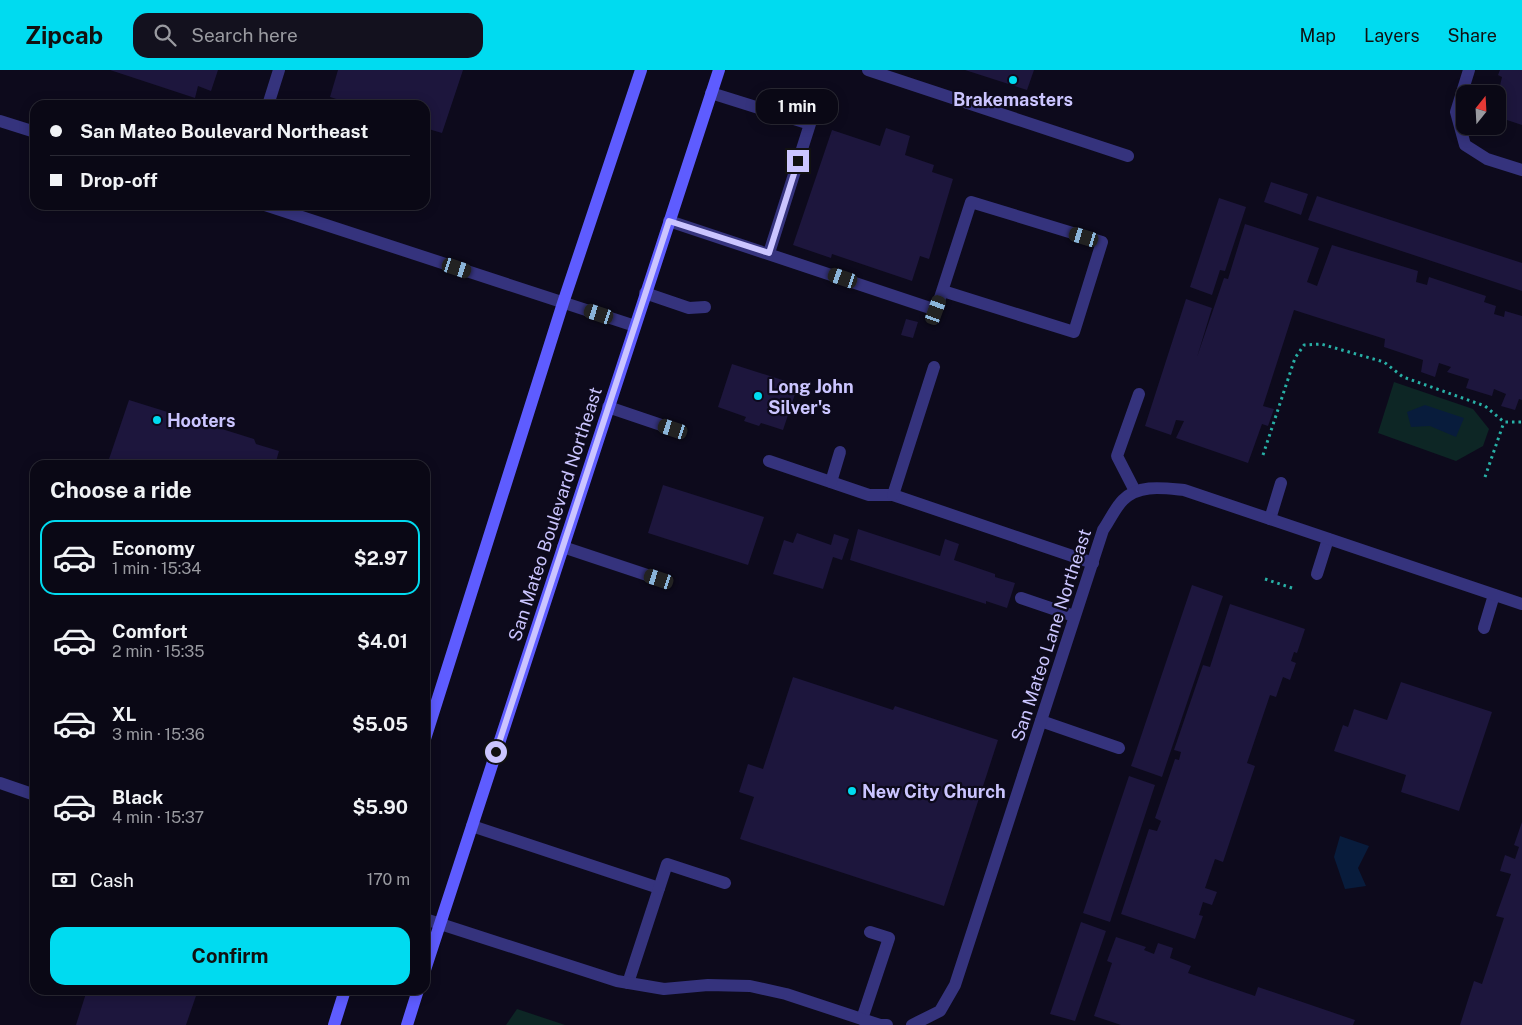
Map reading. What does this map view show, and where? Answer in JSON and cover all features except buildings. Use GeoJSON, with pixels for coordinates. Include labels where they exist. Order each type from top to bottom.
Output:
{"type":"FeatureCollection","features":[{"type":"Feature","properties":{"kind":"main road"},"geometry":{"type":"LineString","coordinates":[[430,723],[563,303],[641,70]]}},
{"type":"Feature","properties":{"kind":"main road","name":"San Mateo Boulevard Northeast"},"geometry":{"type":"LineString","coordinates":[[430,955],[719,70]]}},
{"type":"Feature","properties":{"kind":"main road"},"geometry":{"type":"LineString","coordinates":[[334,1025],[343,995]]}},
{"type":"Feature","properties":{"kind":"main road"},"geometry":{"type":"LineString","coordinates":[[407,1025],[416,995]]}},
{"type":"Feature","properties":{"kind":"street"},"geometry":{"type":"LineString","coordinates":[[270,100],[279,70]]}},
{"type":"Feature","properties":{"kind":"street"},"geometry":{"type":"LineString","coordinates":[[868,70],[1128,156]]}},
{"type":"Feature","properties":{"kind":"street"},"geometry":{"type":"LineString","coordinates":[[1469,70],[1456,112],[1465,145],[1487,159],[1522,170]]}},
{"type":"Feature","properties":{"kind":"street"},"geometry":{"type":"LineString","coordinates":[[711,93],[810,124],[769,253]]}},
{"type":"Feature","properties":{"kind":"street"},"geometry":{"type":"LineString","coordinates":[[0,121],[30,130]]}},
{"type":"Feature","properties":{"kind":"street"},"geometry":{"type":"LineString","coordinates":[[669,221],[936,310],[972,202],[1102,242],[1074,332],[943,291]]}},
{"type":"Feature","properties":{"kind":"street"},"geometry":{"type":"LineString","coordinates":[[279,210],[635,326]]}},
{"type":"Feature","properties":{"kind":"street"},"geometry":{"type":"LineString","coordinates":[[645,293],[689,308],[705,307]]}},
{"type":"Feature","properties":{"kind":"street"},"geometry":{"type":"LineString","coordinates":[[892,495],[934,367]]}},
{"type":"Feature","properties":{"kind":"street"},"geometry":{"type":"LineString","coordinates":[[1139,394],[1117,456],[1135,491],[1155,487],[1184,490],[1522,604]]}},
{"type":"Feature","properties":{"kind":"street"},"geometry":{"type":"LineString","coordinates":[[608,407],[673,429]]}},
{"type":"Feature","properties":{"kind":"street"},"geometry":{"type":"LineString","coordinates":[[831,482],[840,452]]}},
{"type":"Feature","properties":{"kind":"street"},"geometry":{"type":"LineString","coordinates":[[769,461],[870,495],[892,495],[1093,563]]}},
{"type":"Feature","properties":{"kind":"street"},"geometry":{"type":"LineString","coordinates":[[1270,519],[1281,483]]}},
{"type":"Feature","properties":{"kind":"street","name":"San Mateo Lane Northeast"},"geometry":{"type":"LineString","coordinates":[[912,1025],[940,1011],[955,985],[1103,530],[1123,500],[1135,491]]}},
{"type":"Feature","properties":{"kind":"street"},"geometry":{"type":"LineString","coordinates":[[1318,574],[1328,539]]}},
{"type":"Feature","properties":{"kind":"street"},"geometry":{"type":"LineString","coordinates":[[563,547],[659,579]]}},
{"type":"Feature","properties":{"kind":"street"},"geometry":{"type":"LineString","coordinates":[[1484,628],[1494,595]]}},
{"type":"Feature","properties":{"kind":"street"},"geometry":{"type":"LineString","coordinates":[[1021,598],[1074,616]]}},
{"type":"Feature","properties":{"kind":"street"},"geometry":{"type":"LineString","coordinates":[[1041,721],[1119,748]]}},
{"type":"Feature","properties":{"kind":"street"},"geometry":{"type":"LineString","coordinates":[[0,784],[30,793]]}},
{"type":"Feature","properties":{"kind":"street"},"geometry":{"type":"LineString","coordinates":[[472,826],[659,888]]}},
{"type":"Feature","properties":{"kind":"street"},"geometry":{"type":"LineString","coordinates":[[628,983],[667,864],[725,883]]}},
{"type":"Feature","properties":{"kind":"street"},"geometry":{"type":"LineString","coordinates":[[430,921],[617,981],[664,989],[708,985],[750,986],[786,994],[880,1025],[887,1025]]}},
{"type":"Feature","properties":{"kind":"street"},"geometry":{"type":"LineString","coordinates":[[862,1019],[889,938],[870,932]]}},
{"type":"Feature","properties":{"kind":"path"},"geometry":{"type":"LineString","coordinates":[[1263,455],[1295,358],[1304,345],[1321,344],[1384,362],[1403,377],[1485,406],[1504,422],[1522,422]]}},
{"type":"Feature","properties":{"kind":"path"},"geometry":{"type":"LineString","coordinates":[[1485,477],[1504,422]]}},
{"type":"Feature","properties":{"kind":"path"},"geometry":{"type":"LineString","coordinates":[[1265,579],[1295,589]]}},
{"type":"Feature","properties":{"kind":"green space"},"geometry":{"type":"Polygon","coordinates":[[[1394,382],[1473,409],[1489,429],[1483,446],[1456,461],[1378,433],[1394,382]]]}},
{"type":"Feature","properties":{"kind":"green space"},"geometry":{"type":"Polygon","coordinates":[[[517,1009],[565,1025],[506,1025],[517,1009]]]}},
{"type":"Feature","properties":{"kind":"water"},"geometry":{"type":"Polygon","coordinates":[[[1425,405],[1464,418],[1456,437],[1430,426],[1411,427],[1407,412],[1425,405]]]}},
{"type":"Feature","properties":{"kind":"water"},"geometry":{"type":"Polygon","coordinates":[[[1340,836],[1369,846],[1358,868],[1366,886],[1345,889],[1334,857],[1340,836]]]}},
{"type":"Feature","properties":{"kind":"place","name":"Brakemasters"},"geometry":{"type":"Point","coordinates":[1013,80]}},
{"type":"Feature","properties":{"kind":"place","name":"Long John Silver's"},"geometry":{"type":"Point","coordinates":[758,396]}},
{"type":"Feature","properties":{"kind":"place","name":"Hooters"},"geometry":{"type":"Point","coordinates":[157,420]}},
{"type":"Feature","properties":{"kind":"place","name":"New City Church"},"geometry":{"type":"Point","coordinates":[852,791]}},
{"type":"Feature","properties":{"kind":"route"},"geometry":{"type":"LineString","coordinates":[[496,752],[669,221],[769,253],[798,161]]}}]}
